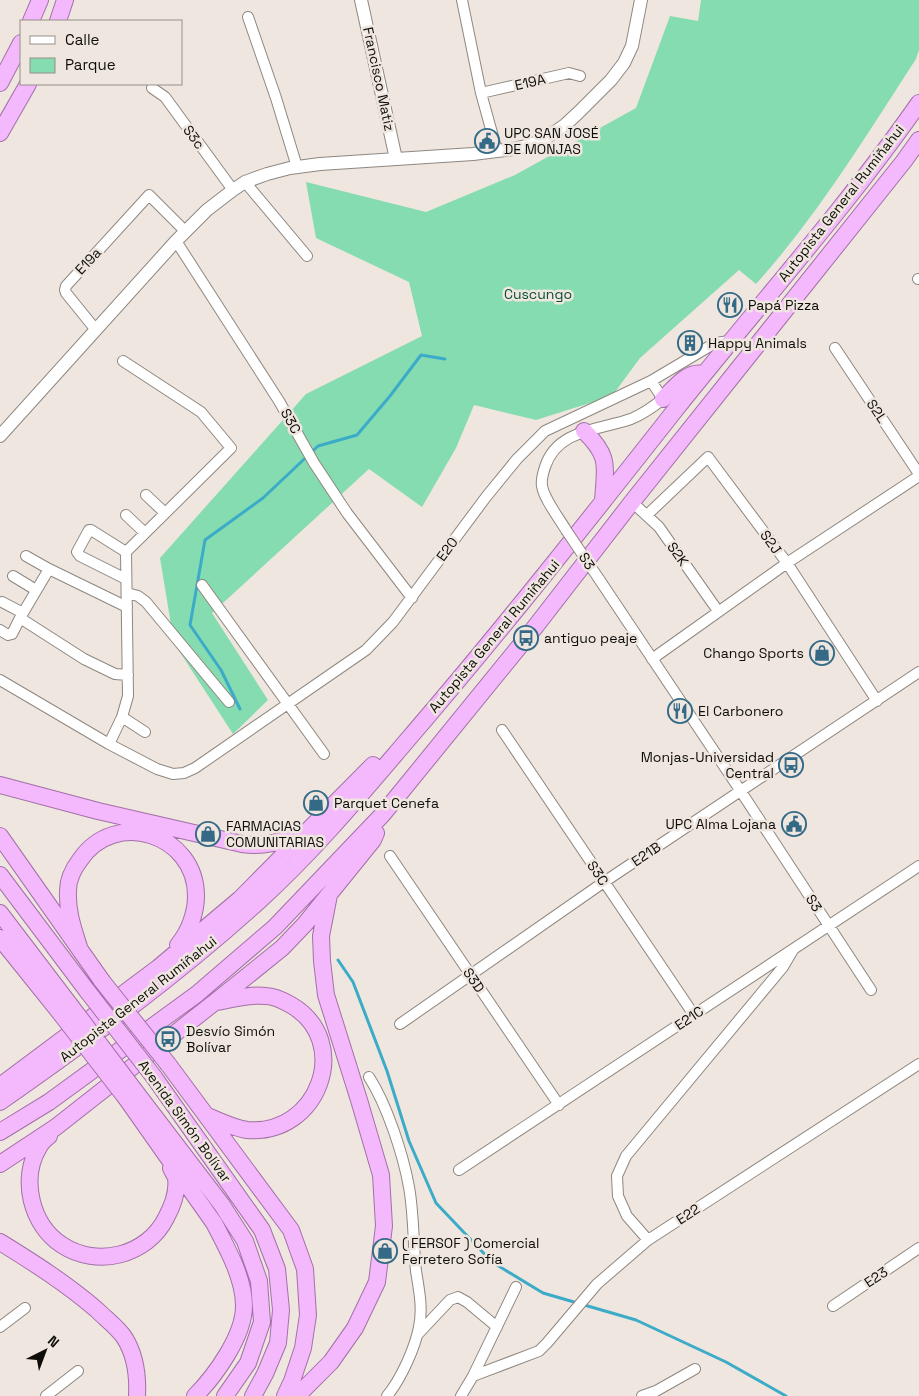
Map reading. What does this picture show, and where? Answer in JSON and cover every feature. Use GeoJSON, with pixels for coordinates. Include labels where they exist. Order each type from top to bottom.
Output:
{"type":"FeatureCollection","features":[{"type":"Feature","properties":{"kind":"highway"},"geometry":{"type":"LineString","coordinates":[[31,20],[40,0]]}},
{"type":"Feature","properties":{"kind":"highway"},"geometry":{"type":"LineString","coordinates":[[58,20],[64,0]]}},
{"type":"Feature","properties":{"kind":"highway"},"geometry":{"type":"LineString","coordinates":[[0,83],[20,45]]}},
{"type":"Feature","properties":{"kind":"highway"},"geometry":{"type":"LineString","coordinates":[[0,133],[27,85]]}},
{"type":"Feature","properties":{"kind":"highway","name":"Autopista General Rumiñahui"},"geometry":{"type":"LineString","coordinates":[[0,1102],[182,968],[254,905],[334,826],[564,552],[703,374],[886,150],[919,103]]}},
{"type":"Feature","properties":{"kind":"highway","name":"Autopista General Rumiñahui"},"geometry":{"type":"LineString","coordinates":[[0,1132],[49,1102],[197,994],[275,927],[383,814],[532,631],[919,140]]}},
{"type":"Feature","properties":{"kind":"highway"},"geometry":{"type":"LineString","coordinates":[[663,399],[688,376],[703,374]]}},
{"type":"Feature","properties":{"kind":"highway"},"geometry":{"type":"LineString","coordinates":[[584,431],[595,442],[604,456],[606,476],[602,502]]}},
{"type":"Feature","properties":{"kind":"highway"},"geometry":{"type":"LineString","coordinates":[[2,1084],[158,968],[240,899],[392,747],[405,743]]}},
{"type":"Feature","properties":{"kind":"highway"},"geometry":{"type":"LineString","coordinates":[[0,785],[98,811],[253,846],[274,844],[307,830]]}},
{"type":"Feature","properties":{"kind":"highway"},"geometry":{"type":"LineString","coordinates":[[0,1164],[56,1127],[282,948],[329,895],[372,840],[383,814]]}},
{"type":"Feature","properties":{"kind":"highway"},"geometry":{"type":"LineString","coordinates":[[79,947],[69,918],[68,891],[71,877],[84,854],[94,844],[117,834],[140,832],[159,837],[184,858],[196,887],[196,903],[195,912],[184,938],[158,968]]}},
{"type":"Feature","properties":{"kind":"highway"},"geometry":{"type":"LineString","coordinates":[[0,836],[102,980],[168,1064],[290,1230],[305,1269],[308,1315],[303,1348],[285,1396]]}},
{"type":"Feature","properties":{"kind":"highway","name":"Avenida Simón Bolívar"},"geometry":{"type":"LineString","coordinates":[[0,875],[154,1077],[262,1230],[277,1269],[281,1310],[278,1343],[266,1374],[253,1396]]}},
{"type":"Feature","properties":{"kind":"highway"},"geometry":{"type":"LineString","coordinates":[[297,1396],[331,1362],[355,1328],[377,1282],[384,1226],[380,1175],[326,995],[321,936],[329,895]]}},
{"type":"Feature","properties":{"kind":"highway"},"geometry":{"type":"LineString","coordinates":[[0,913],[65,1009],[130,1094],[164,1152],[214,1224],[226,1246],[240,1282],[244,1307],[240,1326],[226,1357],[205,1386],[195,1396]]}},
{"type":"Feature","properties":{"kind":"highway"},"geometry":{"type":"LineString","coordinates":[[0,938],[30,976],[65,1009]]}},
{"type":"Feature","properties":{"kind":"highway"},"geometry":{"type":"LineString","coordinates":[[0,957],[30,976]]}},
{"type":"Feature","properties":{"kind":"highway"},"geometry":{"type":"LineString","coordinates":[[207,1116],[237,1128],[248,1130],[261,1129],[286,1122],[296,1117],[314,1098],[323,1070],[322,1046],[315,1029],[310,1020],[296,1008],[268,996],[248,996],[215,1002]]}},
{"type":"Feature","properties":{"kind":"highway","name":"Avenida Simón Bolívar"},"geometry":{"type":"LineString","coordinates":[[130,1094],[222,1205],[245,1241],[259,1281],[262,1322],[248,1363],[225,1396]]}},
{"type":"Feature","properties":{"kind":"highway"},"geometry":{"type":"LineString","coordinates":[[56,1127],[38,1148],[32,1165],[30,1173],[31,1201],[42,1226],[62,1245],[87,1256],[114,1257],[140,1248],[161,1230],[173,1205],[176,1178],[164,1152]]}},
{"type":"Feature","properties":{"kind":"highway"},"geometry":{"type":"LineString","coordinates":[[0,1242],[76,1292],[111,1323],[124,1338],[134,1360],[138,1383],[137,1396]]}},
{"type":"Feature","properties":{"kind":"street","name":"Francisco Matiz"},"geometry":{"type":"LineString","coordinates":[[361,0],[396,159]]}},
{"type":"Feature","properties":{"kind":"street"},"geometry":{"type":"LineString","coordinates":[[0,436],[185,231],[207,210],[233,190],[245,182],[267,174],[297,167],[497,151],[530,145],[546,138],[565,125],[611,80],[624,63],[632,46],[641,0]]}},
{"type":"Feature","properties":{"kind":"street"},"geometry":{"type":"LineString","coordinates":[[465,1],[481,94],[497,151]]}},
{"type":"Feature","properties":{"kind":"street"},"geometry":{"type":"LineString","coordinates":[[248,17],[297,167]]}},
{"type":"Feature","properties":{"kind":"street","name":"E19A"},"geometry":{"type":"LineString","coordinates":[[481,94],[569,73],[580,76]]}},
{"type":"Feature","properties":{"kind":"street","name":"S3c"},"geometry":{"type":"LineString","coordinates":[[152,88],[166,97],[233,190]]}},
{"type":"Feature","properties":{"kind":"street"},"geometry":{"type":"LineString","coordinates":[[245,182],[307,256]]}},
{"type":"Feature","properties":{"kind":"street","name":"E19a"},"geometry":{"type":"LineString","coordinates":[[96,330],[66,293],[66,286],[149,195],[185,231]]}},
{"type":"Feature","properties":{"kind":"street","name":"S3C"},"geometry":{"type":"LineString","coordinates":[[176,241],[279,401],[314,463],[348,513],[412,598]]}},
{"type":"Feature","properties":{"kind":"street","name":"E20"},"geometry":{"type":"LineString","coordinates":[[108,744],[157,769],[173,774],[195,768],[366,650],[393,622],[412,598],[486,497],[545,431],[651,382],[707,347],[721,342],[730,342]]}},
{"type":"Feature","properties":{"kind":"street","name":"S2L"},"geometry":{"type":"LineString","coordinates":[[835,348],[919,475]]}},
{"type":"Feature","properties":{"kind":"street"},"geometry":{"type":"LineString","coordinates":[[0,680],[108,744],[122,717],[128,696],[126,552],[230,448],[201,412],[124,361]]}},
{"type":"Feature","properties":{"kind":"street"},"geometry":{"type":"LineString","coordinates":[[651,382],[663,399]]}},
{"type":"Feature","properties":{"kind":"street","name":"S3"},"geometry":{"type":"LineString","coordinates":[[663,399],[648,411],[629,420],[584,431],[561,443],[546,463],[542,487],[549,504],[566,530],[740,789],[871,990]]}},
{"type":"Feature","properties":{"kind":"street","name":"S2J"},"geometry":{"type":"LineString","coordinates":[[647,515],[708,457],[787,563],[877,701]]}},
{"type":"Feature","properties":{"kind":"street"},"geometry":{"type":"LineString","coordinates":[[652,659],[787,563],[919,475]]}},
{"type":"Feature","properties":{"kind":"street"},"geometry":{"type":"LineString","coordinates":[[146,495],[165,513]]}},
{"type":"Feature","properties":{"kind":"street","name":"S2K"},"geometry":{"type":"LineString","coordinates":[[632,502],[659,527],[718,611]]}},
{"type":"Feature","properties":{"kind":"street"},"geometry":{"type":"LineString","coordinates":[[126,515],[146,533]]}},
{"type":"Feature","properties":{"kind":"street"},"geometry":{"type":"LineString","coordinates":[[126,552],[91,530],[89,530],[77,552],[80,556],[126,579]]}},
{"type":"Feature","properties":{"kind":"street"},"geometry":{"type":"LineString","coordinates":[[26,556],[127,608]]}},
{"type":"Feature","properties":{"kind":"street"},"geometry":{"type":"LineString","coordinates":[[0,630],[8,635],[12,634],[49,569]]}},
{"type":"Feature","properties":{"kind":"street"},"geometry":{"type":"LineString","coordinates":[[13,576],[36,590]]}},
{"type":"Feature","properties":{"kind":"street"},"geometry":{"type":"LineString","coordinates":[[202,585],[324,754]]}},
{"type":"Feature","properties":{"kind":"street"},"geometry":{"type":"LineString","coordinates":[[127,593],[138,596],[146,602],[229,702]]}},
{"type":"Feature","properties":{"kind":"street"},"geometry":{"type":"LineString","coordinates":[[2,602],[92,662],[115,674],[128,675]]}},
{"type":"Feature","properties":{"kind":"street","name":"E21B"},"geometry":{"type":"LineString","coordinates":[[400,1024],[740,789],[919,672]]}},
{"type":"Feature","properties":{"kind":"street"},"geometry":{"type":"LineString","coordinates":[[122,717],[146,732]]}},
{"type":"Feature","properties":{"kind":"street","name":"S3C"},"geometry":{"type":"LineString","coordinates":[[502,730],[694,1015]]}},
{"type":"Feature","properties":{"kind":"street","name":"S3D"},"geometry":{"type":"LineString","coordinates":[[390,856],[559,1105]]}},
{"type":"Feature","properties":{"kind":"street","name":"E21C"},"geometry":{"type":"LineString","coordinates":[[459,1170],[919,866]]}},
{"type":"Feature","properties":{"kind":"street"},"geometry":{"type":"LineString","coordinates":[[648,1240],[627,1216],[618,1196],[617,1176],[626,1156],[783,967],[795,947]]}},
{"type":"Feature","properties":{"kind":"street","name":"E22"},"geometry":{"type":"LineString","coordinates":[[473,1376],[539,1351],[597,1284],[648,1240],[919,1064]]}},
{"type":"Feature","properties":{"kind":"street"},"geometry":{"type":"LineString","coordinates":[[369,1077],[380,1094],[399,1149],[409,1186],[416,1271],[422,1301],[420,1326],[413,1351],[387,1396]]}},
{"type":"Feature","properties":{"kind":"street","name":"E23"},"geometry":{"type":"LineString","coordinates":[[833,1306],[919,1248]]}},
{"type":"Feature","properties":{"kind":"street"},"geometry":{"type":"LineString","coordinates":[[461,1396],[473,1376],[516,1287]]}},
{"type":"Feature","properties":{"kind":"street"},"geometry":{"type":"LineString","coordinates":[[417,1336],[450,1300],[458,1297],[467,1302],[496,1327]]}},
{"type":"Feature","properties":{"kind":"street"},"geometry":{"type":"LineString","coordinates":[[0,1327],[26,1308]]}},
{"type":"Feature","properties":{"kind":"street"},"geometry":{"type":"LineString","coordinates":[[642,1396],[656,1391],[695,1369]]}},
{"type":"Feature","properties":{"kind":"street"},"geometry":{"type":"LineString","coordinates":[[46,1396],[78,1371]]}},
{"type":"Feature","properties":{"kind":"green space","name":"Cuscungo"},"geometry":{"type":"Polygon","coordinates":[[[701,0],[919,0],[919,50],[916,59],[821,203],[779,258],[756,284],[739,270],[640,358],[612,396],[536,420],[474,405],[456,448],[422,507],[369,469],[212,613],[268,700],[233,734],[174,643],[160,558],[306,394],[422,336],[409,282],[316,238],[306,182],[426,212],[515,175],[636,108],[670,16],[698,21],[701,0]]]}},
{"type":"Feature","properties":{"kind":"waterway"},"geometry":{"type":"LineString","coordinates":[[240,709],[221,670],[190,625],[205,540],[263,498],[318,446],[357,435],[421,355],[445,359]]}},
{"type":"Feature","properties":{"kind":"waterway"},"geometry":{"type":"LineString","coordinates":[[338,960],[353,982],[387,1071],[409,1141],[436,1203],[492,1262],[543,1293],[636,1320],[726,1362],[786,1396]]}},
{"type":"Feature","properties":{"kind":"place","name":"UPC SAN JOSÉ DE MONJAS"},"geometry":{"type":"Point","coordinates":[487,141]}},
{"type":"Feature","properties":{"kind":"place","name":"Papá Pizza"},"geometry":{"type":"Point","coordinates":[730,305]}},
{"type":"Feature","properties":{"kind":"place","name":"Happy Animals"},"geometry":{"type":"Point","coordinates":[690,343]}},
{"type":"Feature","properties":{"kind":"place","name":"antiguo peaje"},"geometry":{"type":"Point","coordinates":[526,638]}},
{"type":"Feature","properties":{"kind":"place","name":"Chango Sports"},"geometry":{"type":"Point","coordinates":[822,653]}},
{"type":"Feature","properties":{"kind":"place","name":"El Carbonero"},"geometry":{"type":"Point","coordinates":[680,711]}},
{"type":"Feature","properties":{"kind":"place","name":"Monjas-Universidad Central"},"geometry":{"type":"Point","coordinates":[791,765]}},
{"type":"Feature","properties":{"kind":"place","name":"Parquet Cenefa"},"geometry":{"type":"Point","coordinates":[316,803]}},
{"type":"Feature","properties":{"kind":"place","name":"UPC Alma Lojana"},"geometry":{"type":"Point","coordinates":[794,824]}},
{"type":"Feature","properties":{"kind":"place","name":"FARMACIAS COMUNITARIAS"},"geometry":{"type":"Point","coordinates":[208,834]}},
{"type":"Feature","properties":{"kind":"place","name":"Desvío Simón Bolívar"},"geometry":{"type":"Point","coordinates":[168,1039]}},
{"type":"Feature","properties":{"kind":"place","name":"( FERSOF ) Comercial Ferretero Sofía"},"geometry":{"type":"Point","coordinates":[385,1251]}}]}
